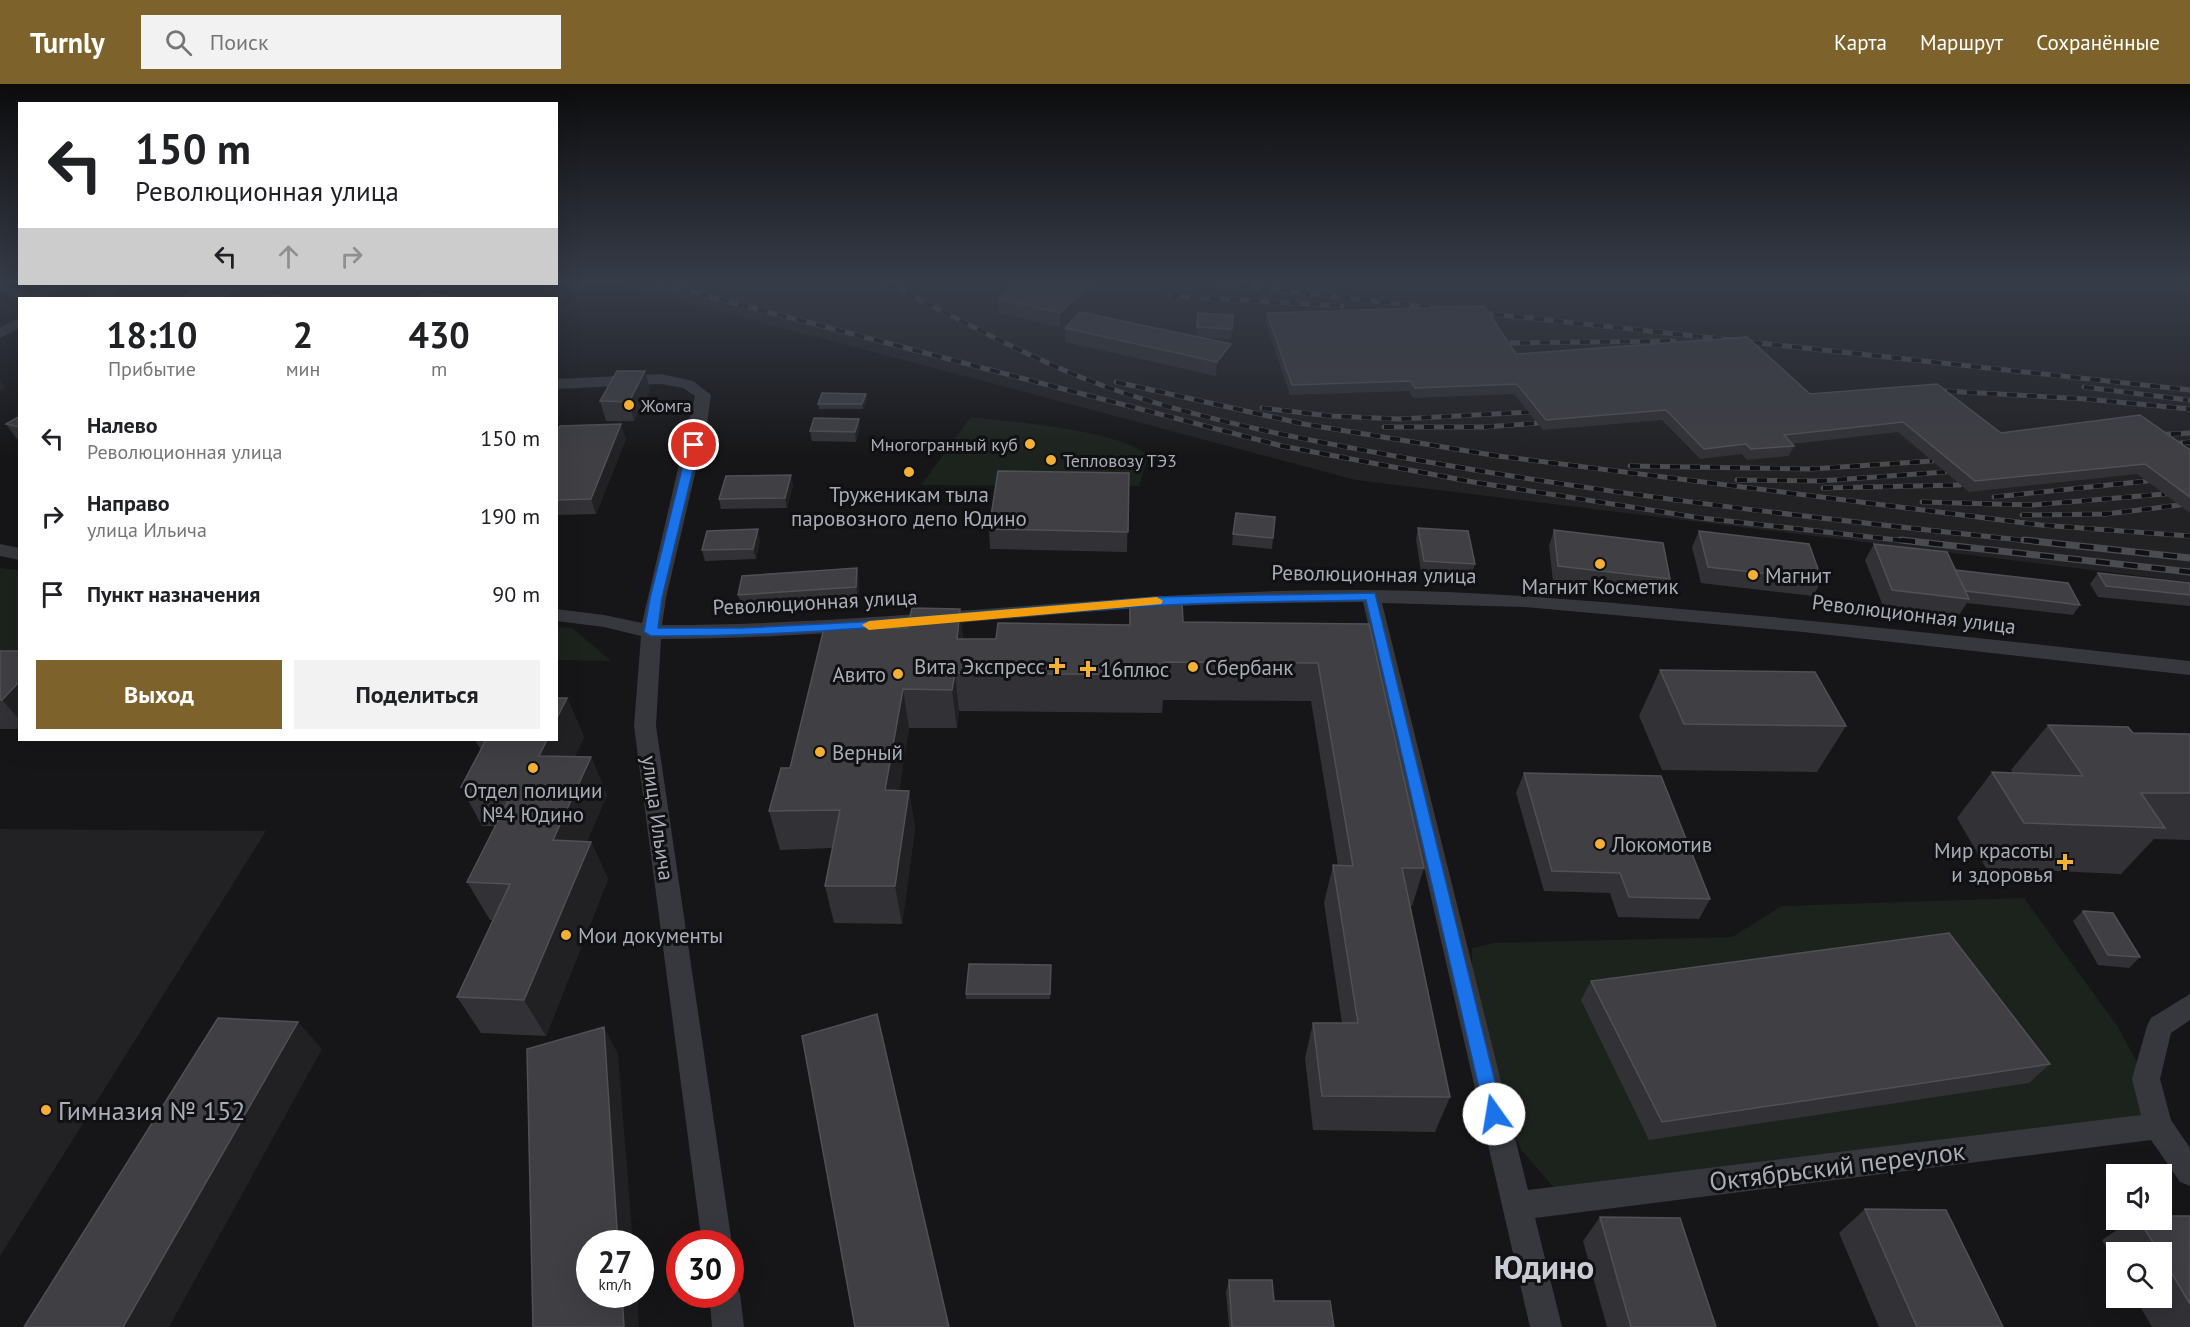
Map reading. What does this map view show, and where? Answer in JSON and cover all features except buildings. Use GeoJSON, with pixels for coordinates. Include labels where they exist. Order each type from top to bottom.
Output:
{"type":"FeatureCollection","features":[{"type":"Feature","properties":{"kind":"street","name":"улица Ильича"},"geometry":{"type":"LineString","coordinates":[[558,384],[661,379],[688,384],[703,395],[699,423],[656,598],[651,632],[645,726],[715,1230]]}},
{"type":"Feature","properties":{"kind":"street"},"geometry":{"type":"LineString","coordinates":[[0,550],[18,554]]}},
{"type":"Feature","properties":{"kind":"street","name":"Революционная улица"},"geometry":{"type":"LineString","coordinates":[[558,615],[604,621],[651,632],[742,632],[860,626],[1155,601],[1371,596],[1537,602],[1803,626],[2190,669]]}},
{"type":"Feature","properties":{"kind":"street"},"geometry":{"type":"LineString","coordinates":[[1371,596],[1546,1327]]}},
{"type":"Feature","properties":{"kind":"street"},"geometry":{"type":"LineString","coordinates":[[2190,1006],[2160,1026],[2146,1079],[2158,1126],[2190,1172]]}},
{"type":"Feature","properties":{"kind":"street","name":"Октябрьский переулок"},"geometry":{"type":"LineString","coordinates":[[1516,1206],[2158,1126]]}},
{"type":"Feature","properties":{"kind":"street"},"geometry":{"type":"LineString","coordinates":[[726,1308],[728,1327]]}},
{"type":"Feature","properties":{"kind":"shaded area"},"geometry":{"type":"Polygon","coordinates":[[[836,342],[2190,342],[2190,582],[1356,480],[836,342]]]}},
{"type":"Feature","properties":{"kind":"shaded area"},"geometry":{"type":"Polygon","coordinates":[[[971,417],[1064,429],[1115,440],[1134,447],[1148,456],[1139,486],[921,485],[971,417]]]}},
{"type":"Feature","properties":{"kind":"shaded area"},"geometry":{"type":"Polygon","coordinates":[[[0,568],[18,570],[18,657],[0,657],[0,568]]]}},
{"type":"Feature","properties":{"kind":"shaded area"},"geometry":{"type":"Polygon","coordinates":[[[558,627],[572,628],[611,661],[558,660],[558,627]]]}},
{"type":"Feature","properties":{"kind":"shaded area","name":"Гимназия № 152"},"geometry":{"type":"Polygon","coordinates":[[[0,829],[266,831],[0,1256],[0,829]]]}},
{"type":"Feature","properties":{"kind":"shaded area"},"geometry":{"type":"Polygon","coordinates":[[[2024,898],[2118,1027],[2146,1079],[2158,1126],[1564,1199],[1522,1151],[1504,1109],[1472,967],[1472,948],[1493,943],[1732,937],[1782,906],[2024,898]]]}},
{"type":"Feature","properties":{"kind":"railway"},"geometry":{"type":"LineString","coordinates":[[883,342],[1282,446],[1473,482],[1701,518],[1915,542]]}},
{"type":"Feature","properties":{"kind":"railway"},"geometry":{"type":"LineString","coordinates":[[1004,342],[1061,369],[1121,392],[1194,414],[1342,446],[1494,473],[1649,496],[2039,542]]}},
{"type":"Feature","properties":{"kind":"railway"},"geometry":{"type":"LineString","coordinates":[[1500,343],[1586,342]]}},
{"type":"Feature","properties":{"kind":"railway"},"geometry":{"type":"LineString","coordinates":[[1749,342],[2190,390]]}},
{"type":"Feature","properties":{"kind":"railway"},"geometry":{"type":"LineString","coordinates":[[1116,382],[1304,424],[1498,456],[2041,525],[2190,536]]}},
{"type":"Feature","properties":{"kind":"railway"},"geometry":{"type":"LineString","coordinates":[[2084,387],[2188,400]]}},
{"type":"Feature","properties":{"kind":"railway"},"geometry":{"type":"LineString","coordinates":[[1927,390],[2086,399],[2190,409]]}},
{"type":"Feature","properties":{"kind":"railway"},"geometry":{"type":"LineString","coordinates":[[1262,408],[1331,416],[1400,419],[1529,412]]}},
{"type":"Feature","properties":{"kind":"railway"},"geometry":{"type":"LineString","coordinates":[[1384,427],[1485,427],[1538,423]]}},
{"type":"Feature","properties":{"kind":"railway"},"geometry":{"type":"LineString","coordinates":[[2151,435],[2190,433]]}},
{"type":"Feature","properties":{"kind":"railway"},"geometry":{"type":"LineString","coordinates":[[2163,445],[2190,442]]}},
{"type":"Feature","properties":{"kind":"railway"},"geometry":{"type":"LineString","coordinates":[[1630,466],[1811,469],[1932,461]]}},
{"type":"Feature","properties":{"kind":"railway"},"geometry":{"type":"LineString","coordinates":[[1737,480],[1820,481],[1945,472]]}},
{"type":"Feature","properties":{"kind":"railway"},"geometry":{"type":"LineString","coordinates":[[1994,497],[2147,481]]}},
{"type":"Feature","properties":{"kind":"railway"},"geometry":{"type":"LineString","coordinates":[[1823,488],[1960,485]]}},
{"type":"Feature","properties":{"kind":"railway"},"geometry":{"type":"LineString","coordinates":[[1922,502],[2032,505],[2165,494]]}},
{"type":"Feature","properties":{"kind":"railway"},"geometry":{"type":"LineString","coordinates":[[2022,515],[2106,514],[2180,505]]}},
{"type":"Feature","properties":{"kind":"railway"},"geometry":{"type":"LineString","coordinates":[[1901,540],[2190,572]]}},
{"type":"Feature","properties":{"kind":"railway"},"geometry":{"type":"LineString","coordinates":[[2024,540],[2190,558]]}},
{"type":"Feature","properties":{"kind":"slow traffic"},"geometry":{"type":"LineString","coordinates":[[869,625],[1157,601]]}},
{"type":"Feature","properties":{"kind":"place","name":"Жомга"},"geometry":{"type":"Point","coordinates":[629,405]}},
{"type":"Feature","properties":{"kind":"place","name":"Многогранный куб"},"geometry":{"type":"Point","coordinates":[1030,444]}},
{"type":"Feature","properties":{"kind":"place","name":"Тепловозу ТЭ3"},"geometry":{"type":"Point","coordinates":[1051,460]}},
{"type":"Feature","properties":{"kind":"place","name":"Труженикам тыла паровозного депо Юдино"},"geometry":{"type":"Point","coordinates":[909,472]}},
{"type":"Feature","properties":{"kind":"place","name":"Магнит Косметик"},"geometry":{"type":"Point","coordinates":[1600,564]}},
{"type":"Feature","properties":{"kind":"place","name":"Магнит"},"geometry":{"type":"Point","coordinates":[1753,575]}},
{"type":"Feature","properties":{"kind":"place","name":"Вита Экспресс"},"geometry":{"type":"Point","coordinates":[1057,666]}},
{"type":"Feature","properties":{"kind":"place","name":"Сбербанк"},"geometry":{"type":"Point","coordinates":[1193,667]}},
{"type":"Feature","properties":{"kind":"place","name":"16плюс"},"geometry":{"type":"Point","coordinates":[1088,669]}},
{"type":"Feature","properties":{"kind":"place","name":"Авито"},"geometry":{"type":"Point","coordinates":[898,674]}},
{"type":"Feature","properties":{"kind":"place","name":"Верный"},"geometry":{"type":"Point","coordinates":[820,752]}},
{"type":"Feature","properties":{"kind":"place","name":"Отдел полиции №4 Юдино"},"geometry":{"type":"Point","coordinates":[533,768]}},
{"type":"Feature","properties":{"kind":"place","name":"Локомотив"},"geometry":{"type":"Point","coordinates":[1600,844]}},
{"type":"Feature","properties":{"kind":"place","name":"Мир красоты и здоровья"},"geometry":{"type":"Point","coordinates":[2065,862]}},
{"type":"Feature","properties":{"kind":"place","name":"Мои документы"},"geometry":{"type":"Point","coordinates":[566,935]}},
{"type":"Feature","properties":{"kind":"place","name":"Гимназия № 152"},"geometry":{"type":"Point","coordinates":[46,1110]}},
{"type":"Feature","properties":{"kind":"district","name":"Юдино"},"geometry":{"type":"Point","coordinates":[1544,1266]}},
{"type":"Feature","properties":{"kind":"route"},"geometry":{"type":"LineString","coordinates":[[694,445],[656,598],[651,632],[742,632],[860,626],[1155,601],[1292,596],[1371,596],[1494,1114]]}}]}
